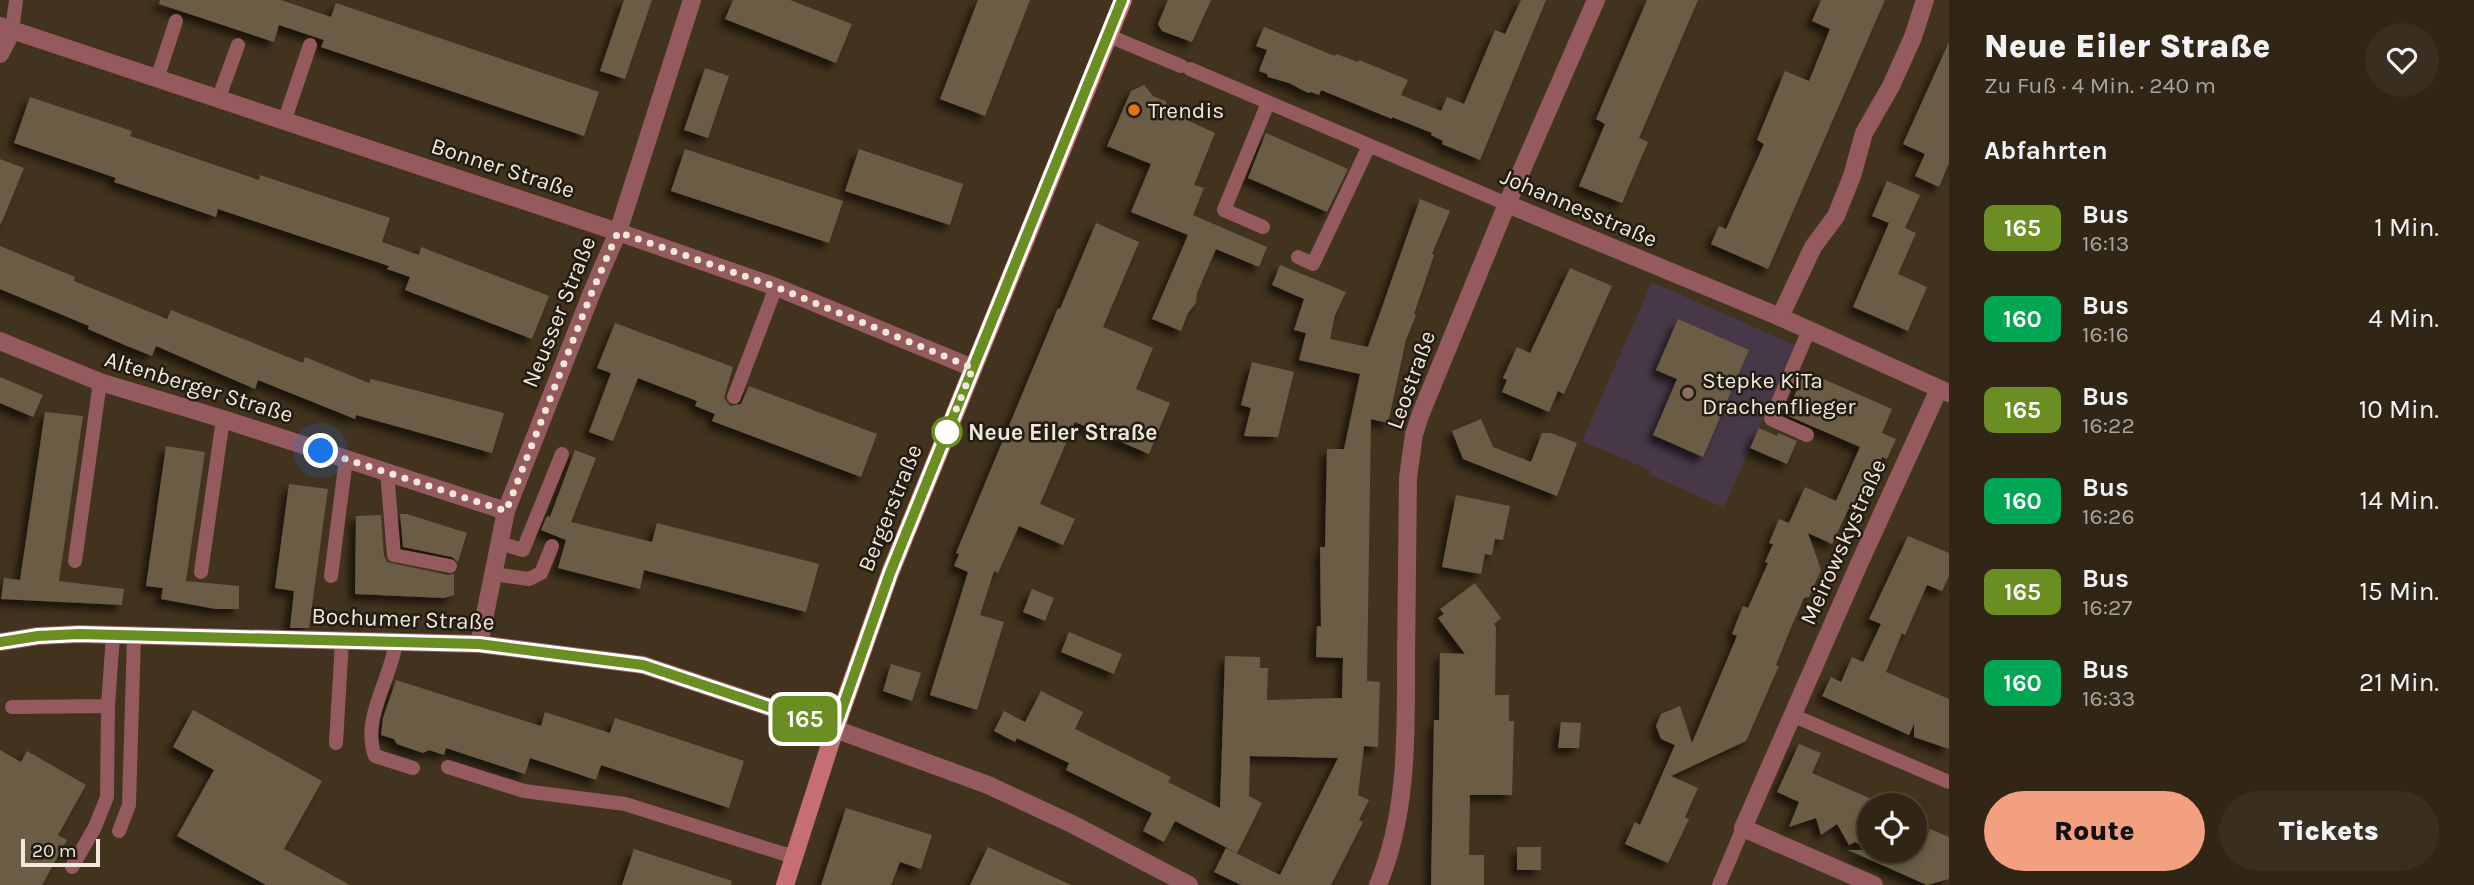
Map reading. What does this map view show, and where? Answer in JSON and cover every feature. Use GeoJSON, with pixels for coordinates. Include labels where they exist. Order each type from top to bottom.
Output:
{"type":"FeatureCollection","features":[{"type":"Feature","properties":{"kind":"street","name":"Neusser Straße"},"geometry":{"type":"LineString","coordinates":[[479,644],[506,511],[618,232],[692,0]]}},
{"type":"Feature","properties":{"kind":"street","name":"Bergerstraße"},"geometry":{"type":"LineString","coordinates":[[786,885],[835,729],[890,573],[1122,0]]}},
{"type":"Feature","properties":{"kind":"street","name":"Leostraße"},"geometry":{"type":"LineString","coordinates":[[1378,885],[1396,822],[1405,767],[1408,478],[1414,434],[1507,204],[1596,0]]}},
{"type":"Feature","properties":{"kind":"street"},"geometry":{"type":"LineString","coordinates":[[1780,317],[1813,247],[1836,216],[1852,176],[1864,133],[1891,86],[1913,37],[1925,0]]}},
{"type":"Feature","properties":{"kind":"street"},"geometry":{"type":"LineString","coordinates":[[0,54],[6,29]]}},
{"type":"Feature","properties":{"kind":"street","name":"Bonner Straße"},"geometry":{"type":"LineString","coordinates":[[6,29],[776,287],[973,368]]}},
{"type":"Feature","properties":{"kind":"street","name":"Johannesstraße"},"geometry":{"type":"LineString","coordinates":[[1507,204],[1780,317],[1944,391]]}},
{"type":"Feature","properties":{"kind":"street","name":"Altenberger Straße"},"geometry":{"type":"LineString","coordinates":[[0,341],[100,382],[506,511]]}},
{"type":"Feature","properties":{"kind":"street","name":"Meirowskystraße"},"geometry":{"type":"LineString","coordinates":[[1744,828],[1859,564],[1944,391]]}},
{"type":"Feature","properties":{"kind":"street","name":"Bochumer Straße"},"geometry":{"type":"LineString","coordinates":[[0,642],[38,636],[113,635],[479,644],[643,665],[835,729]]}},
{"type":"Feature","properties":{"kind":"street"},"geometry":{"type":"LineString","coordinates":[[835,729],[988,786],[1072,824],[1189,885]]}},
{"type":"Feature","properties":{"kind":"street"},"geometry":{"type":"LineString","coordinates":[[1744,828],[1874,885]]}},
{"type":"Feature","properties":{"kind":"lane"},"geometry":{"type":"LineString","coordinates":[[6,29],[16,0]]}},
{"type":"Feature","properties":{"kind":"lane"},"geometry":{"type":"LineString","coordinates":[[157,79],[176,21]]}},
{"type":"Feature","properties":{"kind":"lane","name":"Johannesstraße"},"geometry":{"type":"LineString","coordinates":[[1109,36],[1507,204]]}},
{"type":"Feature","properties":{"kind":"lane"},"geometry":{"type":"LineString","coordinates":[[218,100],[238,45]]}},
{"type":"Feature","properties":{"kind":"lane"},"geometry":{"type":"LineString","coordinates":[[284,122],[310,45]]}},
{"type":"Feature","properties":{"kind":"lane"},"geometry":{"type":"LineString","coordinates":[[1263,227],[1224,210],[1268,103]]}},
{"type":"Feature","properties":{"kind":"lane"},"geometry":{"type":"LineString","coordinates":[[1298,257],[1313,264],[1369,146]]}},
{"type":"Feature","properties":{"kind":"lane"},"geometry":{"type":"LineString","coordinates":[[734,397],[776,287]]}},
{"type":"Feature","properties":{"kind":"lane"},"geometry":{"type":"LineString","coordinates":[[1807,435],[1771,419],[1809,330]]}},
{"type":"Feature","properties":{"kind":"lane"},"geometry":{"type":"LineString","coordinates":[[75,561],[100,382]]}},
{"type":"Feature","properties":{"kind":"lane"},"geometry":{"type":"LineString","coordinates":[[201,572],[223,419]]}},
{"type":"Feature","properties":{"kind":"lane"},"geometry":{"type":"LineString","coordinates":[[499,543],[523,550],[562,454]]}},
{"type":"Feature","properties":{"kind":"lane"},"geometry":{"type":"LineString","coordinates":[[331,576],[346,459]]}},
{"type":"Feature","properties":{"kind":"lane"},"geometry":{"type":"LineString","coordinates":[[387,472],[394,555],[450,566]]}},
{"type":"Feature","properties":{"kind":"lane"},"geometry":{"type":"LineString","coordinates":[[493,574],[529,579],[541,573],[552,546]]}},
{"type":"Feature","properties":{"kind":"lane"},"geometry":{"type":"LineString","coordinates":[[72,867],[95,827],[107,797],[108,706],[113,635]]}},
{"type":"Feature","properties":{"kind":"lane"},"geometry":{"type":"LineString","coordinates":[[119,831],[129,805],[134,636]]}},
{"type":"Feature","properties":{"kind":"lane"},"geometry":{"type":"LineString","coordinates":[[336,743],[342,641]]}},
{"type":"Feature","properties":{"kind":"lane"},"geometry":{"type":"LineString","coordinates":[[396,642],[393,660],[374,715],[370,744],[375,756],[413,768]]}},
{"type":"Feature","properties":{"kind":"lane"},"geometry":{"type":"LineString","coordinates":[[12,707],[108,706]]}},
{"type":"Feature","properties":{"kind":"lane"},"geometry":{"type":"LineString","coordinates":[[1794,716],[1949,782]]}},
{"type":"Feature","properties":{"kind":"lane"},"geometry":{"type":"LineString","coordinates":[[448,767],[524,791],[625,804],[794,857]]}},
{"type":"Feature","properties":{"kind":"lane"},"geometry":{"type":"LineString","coordinates":[[1718,885],[1744,828]]}},
{"type":"Feature","properties":{"kind":"shaded area","name":"Stepke KiTa Drachenflieger"},"geometry":{"type":"Polygon","coordinates":[[[1652,282],[1795,345],[1724,508],[1649,474],[1650,470],[1582,441],[1652,282]]]}},
{"type":"Feature","properties":{"kind":"building"},"geometry":{"type":"Polygon","coordinates":[[[160,0],[281,0],[331,17],[336,3],[599,92],[584,136],[321,47],[324,40],[279,25],[274,42],[159,4],[160,0]]]}},
{"type":"Feature","properties":{"kind":"building"},"geometry":{"type":"Polygon","coordinates":[[[624,0],[652,0],[625,79],[600,71],[624,0]]]}},
{"type":"Feature","properties":{"kind":"building"},"geometry":{"type":"Polygon","coordinates":[[[733,0],[790,0],[852,24],[836,63],[725,19],[733,0]]]}},
{"type":"Feature","properties":{"kind":"building"},"geometry":{"type":"Polygon","coordinates":[[[978,0],[1030,0],[985,116],[940,99],[978,0]]]}},
{"type":"Feature","properties":{"kind":"building"},"geometry":{"type":"Polygon","coordinates":[[[1168,0],[1211,0],[1192,42],[1162,31],[1158,24],[1168,0]]]}},
{"type":"Feature","properties":{"kind":"building"},"geometry":{"type":"Polygon","coordinates":[[[1521,0],[1546,0],[1480,160],[1442,144],[1443,141],[1431,135],[1432,133],[1321,90],[1319,95],[1308,93],[1259,71],[1267,50],[1256,46],[1264,27],[1335,56],[1336,54],[1358,62],[1359,60],[1408,80],[1401,95],[1441,111],[1447,97],[1464,104],[1495,30],[1505,34],[1521,0]]]}},
{"type":"Feature","properties":{"kind":"building"},"geometry":{"type":"Polygon","coordinates":[[[1647,0],[1698,0],[1639,138],[1648,142],[1622,203],[1579,186],[1605,124],[1596,119],[1647,0]]]}},
{"type":"Feature","properties":{"kind":"building"},"geometry":{"type":"Polygon","coordinates":[[[1821,0],[1885,0],[1768,269],[1711,244],[1719,226],[1726,229],[1764,144],[1757,140],[1785,71],[1809,81],[1830,29],[1812,21],[1821,0]]]}},
{"type":"Feature","properties":{"kind":"building"},"geometry":{"type":"Polygon","coordinates":[[[1949,42],[1949,163],[1939,187],[1915,176],[1925,154],[1903,144],[1949,42]]]}},
{"type":"Feature","properties":{"kind":"building"},"geometry":{"type":"Polygon","coordinates":[[[705,68],[729,76],[708,138],[684,130],[705,68]]]}},
{"type":"Feature","properties":{"kind":"building"},"geometry":{"type":"Polygon","coordinates":[[[1144,85],[1153,96],[1191,115],[1189,121],[1215,133],[1194,185],[1204,188],[1193,215],[1267,247],[1259,267],[1216,249],[1197,293],[1196,303],[1188,313],[1181,331],[1152,319],[1188,235],[1131,212],[1151,164],[1107,146],[1131,91],[1144,85]]]}},
{"type":"Feature","properties":{"kind":"building"},"geometry":{"type":"Polygon","coordinates":[[[30,97],[132,131],[130,136],[259,180],[260,175],[390,218],[382,242],[419,255],[421,247],[549,296],[532,339],[405,290],[410,277],[387,269],[389,266],[218,209],[216,217],[114,182],[116,178],[14,143],[30,97]]]}},
{"type":"Feature","properties":{"kind":"building"},"geometry":{"type":"Polygon","coordinates":[[[1266,133],[1348,169],[1327,212],[1248,178],[1266,133]]]}},
{"type":"Feature","properties":{"kind":"building"},"geometry":{"type":"Polygon","coordinates":[[[685,149],[843,201],[829,243],[671,191],[685,149]]]}},
{"type":"Feature","properties":{"kind":"building"},"geometry":{"type":"Polygon","coordinates":[[[859,149],[963,184],[950,225],[845,191],[859,149]]]}},
{"type":"Feature","properties":{"kind":"building"},"geometry":{"type":"Polygon","coordinates":[[[0,159],[24,168],[1,224],[0,223],[0,159]]]}},
{"type":"Feature","properties":{"kind":"building"},"geometry":{"type":"Polygon","coordinates":[[[1887,181],[1920,195],[1905,228],[1916,233],[1898,274],[1927,287],[1908,331],[1853,307],[1889,223],[1872,216],[1887,181]]]}},
{"type":"Feature","properties":{"kind":"building"},"geometry":{"type":"Polygon","coordinates":[[[1420,199],[1450,211],[1432,254],[1434,255],[1414,314],[1416,315],[1406,340],[1388,423],[1371,419],[1367,681],[1380,682],[1378,747],[1364,746],[1358,795],[1369,800],[1359,820],[1363,822],[1331,885],[1241,885],[1214,872],[1226,848],[1280,875],[1338,758],[1250,756],[1249,796],[1262,803],[1237,853],[1175,821],[1164,842],[1143,831],[1152,813],[1066,770],[1069,763],[1017,738],[1015,742],[994,731],[1004,711],[1025,722],[1041,691],[1083,712],[1075,729],[1171,777],[1168,782],[1220,808],[1225,656],[1260,657],[1260,668],[1268,668],[1267,700],[1342,698],[1343,658],[1316,657],[1317,626],[1321,626],[1320,547],[1325,547],[1327,449],[1344,449],[1360,374],[1299,360],[1306,333],[1294,330],[1304,299],[1272,285],[1280,265],[1346,292],[1335,315],[1330,339],[1368,347],[1420,199]]]}},
{"type":"Feature","properties":{"kind":"building"},"geometry":{"type":"Polygon","coordinates":[[[1096,223],[1139,242],[1103,327],[1153,348],[1136,389],[1170,403],[1149,454],[1075,422],[1040,504],[1075,519],[1063,545],[1019,526],[998,573],[994,571],[980,615],[1004,622],[977,710],[930,695],[968,572],[954,566],[959,554],[956,553],[1096,223]]]}},
{"type":"Feature","properties":{"kind":"building"},"geometry":{"type":"Polygon","coordinates":[[[0,246],[75,277],[74,281],[167,319],[171,310],[303,363],[305,357],[369,383],[371,379],[504,413],[492,453],[356,415],[355,419],[258,380],[255,389],[156,346],[152,356],[127,346],[88,329],[89,326],[0,289],[0,246]]]}},
{"type":"Feature","properties":{"kind":"building"},"geometry":{"type":"Polygon","coordinates":[[[1570,268],[1612,286],[1564,394],[1558,391],[1549,412],[1502,392],[1507,380],[1503,378],[1517,347],[1530,353],[1570,268]]]}},
{"type":"Feature","properties":{"kind":"building"},"geometry":{"type":"Polygon","coordinates":[[[1678,319],[1749,350],[1703,457],[1653,435],[1677,379],[1656,370],[1678,319]]]}},
{"type":"Feature","properties":{"kind":"building"},"geometry":{"type":"Polygon","coordinates":[[[615,323],[733,367],[724,398],[730,406],[741,404],[749,386],[877,434],[861,477],[712,421],[715,414],[695,406],[697,401],[638,378],[613,441],[589,432],[611,373],[597,368],[615,323]]]}},
{"type":"Feature","properties":{"kind":"building"},"geometry":{"type":"Polygon","coordinates":[[[1252,362],[1294,372],[1278,437],[1244,436],[1251,408],[1241,405],[1252,362]]]}},
{"type":"Feature","properties":{"kind":"building"},"geometry":{"type":"Polygon","coordinates":[[[1805,371],[1892,409],[1882,433],[1896,439],[1887,459],[1882,457],[1857,512],[1849,508],[1832,544],[1808,533],[1821,570],[1809,597],[1804,598],[1776,665],[1779,666],[1746,741],[1671,776],[1698,788],[1685,817],[1689,819],[1668,863],[1625,844],[1635,822],[1640,825],[1675,745],[1661,739],[1656,726],[1661,714],[1680,706],[1692,743],[1737,636],[1732,634],[1743,606],[1748,608],[1768,563],[1765,562],[1773,544],[1769,543],[1779,519],[1789,523],[1805,487],[1836,501],[1860,447],[1786,415],[1805,371]]]}},
{"type":"Feature","properties":{"kind":"building"},"geometry":{"type":"Polygon","coordinates":[[[0,377],[43,395],[33,417],[0,403],[0,377]]]}},
{"type":"Feature","properties":{"kind":"building"},"geometry":{"type":"Polygon","coordinates":[[[45,412],[83,416],[59,581],[124,589],[122,605],[1,599],[4,578],[20,580],[45,412]]]}},
{"type":"Feature","properties":{"kind":"building"},"geometry":{"type":"Polygon","coordinates":[[[1481,419],[1493,447],[1531,462],[1542,433],[1551,433],[1577,443],[1557,496],[1463,459],[1452,431],[1481,419]]]}},
{"type":"Feature","properties":{"kind":"building"},"geometry":{"type":"Polygon","coordinates":[[[1759,428],[1797,441],[1787,464],[1750,448],[1759,428]]]}},
{"type":"Feature","properties":{"kind":"building"},"geometry":{"type":"Polygon","coordinates":[[[166,446],[205,452],[186,581],[239,586],[239,609],[216,609],[161,599],[163,588],[146,586],[166,446]]]}},
{"type":"Feature","properties":{"kind":"building"},"geometry":{"type":"Polygon","coordinates":[[[575,450],[596,458],[571,522],[652,542],[657,523],[819,564],[806,612],[644,570],[640,589],[558,568],[566,540],[541,530],[547,516],[550,517],[575,450]]]}},
{"type":"Feature","properties":{"kind":"building"},"geometry":{"type":"Polygon","coordinates":[[[289,484],[328,489],[309,628],[290,628],[294,591],[275,588],[289,484]]]}},
{"type":"Feature","properties":{"kind":"building"},"geometry":{"type":"Polygon","coordinates":[[[1456,495],[1510,506],[1503,540],[1495,539],[1492,555],[1485,554],[1481,574],[1442,567],[1456,495]]]}},
{"type":"Feature","properties":{"kind":"building"},"geometry":{"type":"Polygon","coordinates":[[[400,514],[467,533],[458,562],[452,557],[403,547],[400,514]]]}},
{"type":"Feature","properties":{"kind":"building"},"geometry":{"type":"Polygon","coordinates":[[[381,515],[384,556],[387,562],[454,574],[454,595],[444,598],[355,594],[356,516],[381,515]]]}},
{"type":"Feature","properties":{"kind":"building"},"geometry":{"type":"Polygon","coordinates":[[[1908,536],[1949,553],[1949,576],[1942,591],[1927,585],[1905,635],[1902,633],[1886,672],[1949,699],[1949,749],[1914,737],[1914,724],[1909,735],[1822,696],[1831,677],[1841,682],[1852,657],[1863,662],[1881,624],[1869,619],[1908,536]]]}},
{"type":"Feature","properties":{"kind":"building"},"geometry":{"type":"Polygon","coordinates":[[[1475,583],[1501,618],[1494,624],[1495,695],[1509,695],[1509,721],[1514,721],[1512,795],[1470,795],[1469,855],[1484,855],[1484,885],[1431,885],[1434,720],[1439,720],[1440,653],[1465,654],[1438,618],[1444,614],[1440,609],[1475,583]]]}},
{"type":"Feature","properties":{"kind":"building"},"geometry":{"type":"Polygon","coordinates":[[[1032,589],[1054,598],[1045,621],[1023,612],[1032,589]]]}},
{"type":"Feature","properties":{"kind":"building"},"geometry":{"type":"Polygon","coordinates":[[[1069,632],[1122,654],[1114,674],[1061,652],[1069,632]]]}},
{"type":"Feature","properties":{"kind":"building"},"geometry":{"type":"Polygon","coordinates":[[[891,664],[921,673],[912,701],[883,691],[891,664]]]}},
{"type":"Feature","properties":{"kind":"building"},"geometry":{"type":"Polygon","coordinates":[[[396,680],[541,726],[545,712],[610,733],[615,718],[744,761],[729,808],[601,765],[596,780],[530,758],[525,774],[446,748],[444,755],[429,750],[423,753],[381,735],[383,718],[396,680]]]}},
{"type":"Feature","properties":{"kind":"building"},"geometry":{"type":"Polygon","coordinates":[[[193,710],[322,781],[284,849],[350,885],[266,885],[177,836],[214,770],[173,747],[193,710]]]}},
{"type":"Feature","properties":{"kind":"building"},"geometry":{"type":"Polygon","coordinates":[[[1561,722],[1581,723],[1579,748],[1558,748],[1561,722]]]}},
{"type":"Feature","properties":{"kind":"building"},"geometry":{"type":"Polygon","coordinates":[[[1799,744],[1821,753],[1812,773],[1858,793],[1857,843],[1849,845],[1837,824],[1821,835],[1816,818],[1789,827],[1799,802],[1777,792],[1799,744]]]}},
{"type":"Feature","properties":{"kind":"building"},"geometry":{"type":"Polygon","coordinates":[[[0,750],[21,762],[27,751],[86,785],[58,835],[67,840],[42,885],[0,885],[0,750]]]}},
{"type":"Feature","properties":{"kind":"building"},"geometry":{"type":"Polygon","coordinates":[[[846,808],[932,835],[921,869],[900,862],[891,885],[821,885],[846,808]]]}},
{"type":"Feature","properties":{"kind":"building"},"geometry":{"type":"Polygon","coordinates":[[[1930,829],[1949,837],[1949,879],[1927,885],[1877,863],[1927,863],[1927,835],[1930,829]]]}},
{"type":"Feature","properties":{"kind":"building"},"geometry":{"type":"Polygon","coordinates":[[[988,847],[1071,885],[970,885],[988,847]]]}},
{"type":"Feature","properties":{"kind":"building"},"geometry":{"type":"Polygon","coordinates":[[[1517,847],[1541,847],[1541,870],[1517,870],[1517,847]]]}},
{"type":"Feature","properties":{"kind":"building"},"geometry":{"type":"Polygon","coordinates":[[[634,849],[732,881],[731,885],[622,885],[634,849]]]}},
{"type":"Feature","properties":{"kind":"bus line","name":"165"},"geometry":{"type":"LineString","coordinates":[[0,642],[38,636],[79,634],[479,644],[643,665],[835,729],[890,573],[1122,0]]}},
{"type":"Feature","properties":{"kind":"place","name":"Trendis"},"geometry":{"type":"Point","coordinates":[1134,110]}},
{"type":"Feature","properties":{"kind":"place","name":"Stepke KiTa Drachenflieger"},"geometry":{"type":"Point","coordinates":[1688,393]}},
{"type":"Feature","properties":{"kind":"place","name":"Neue Eiler Straße"},"geometry":{"type":"Point","coordinates":[947,432]}},
{"type":"Feature","properties":{"kind":"route"},"geometry":{"type":"LineString","coordinates":[[321,451],[506,511],[618,232],[776,287],[973,368],[947,432]]}}]}
